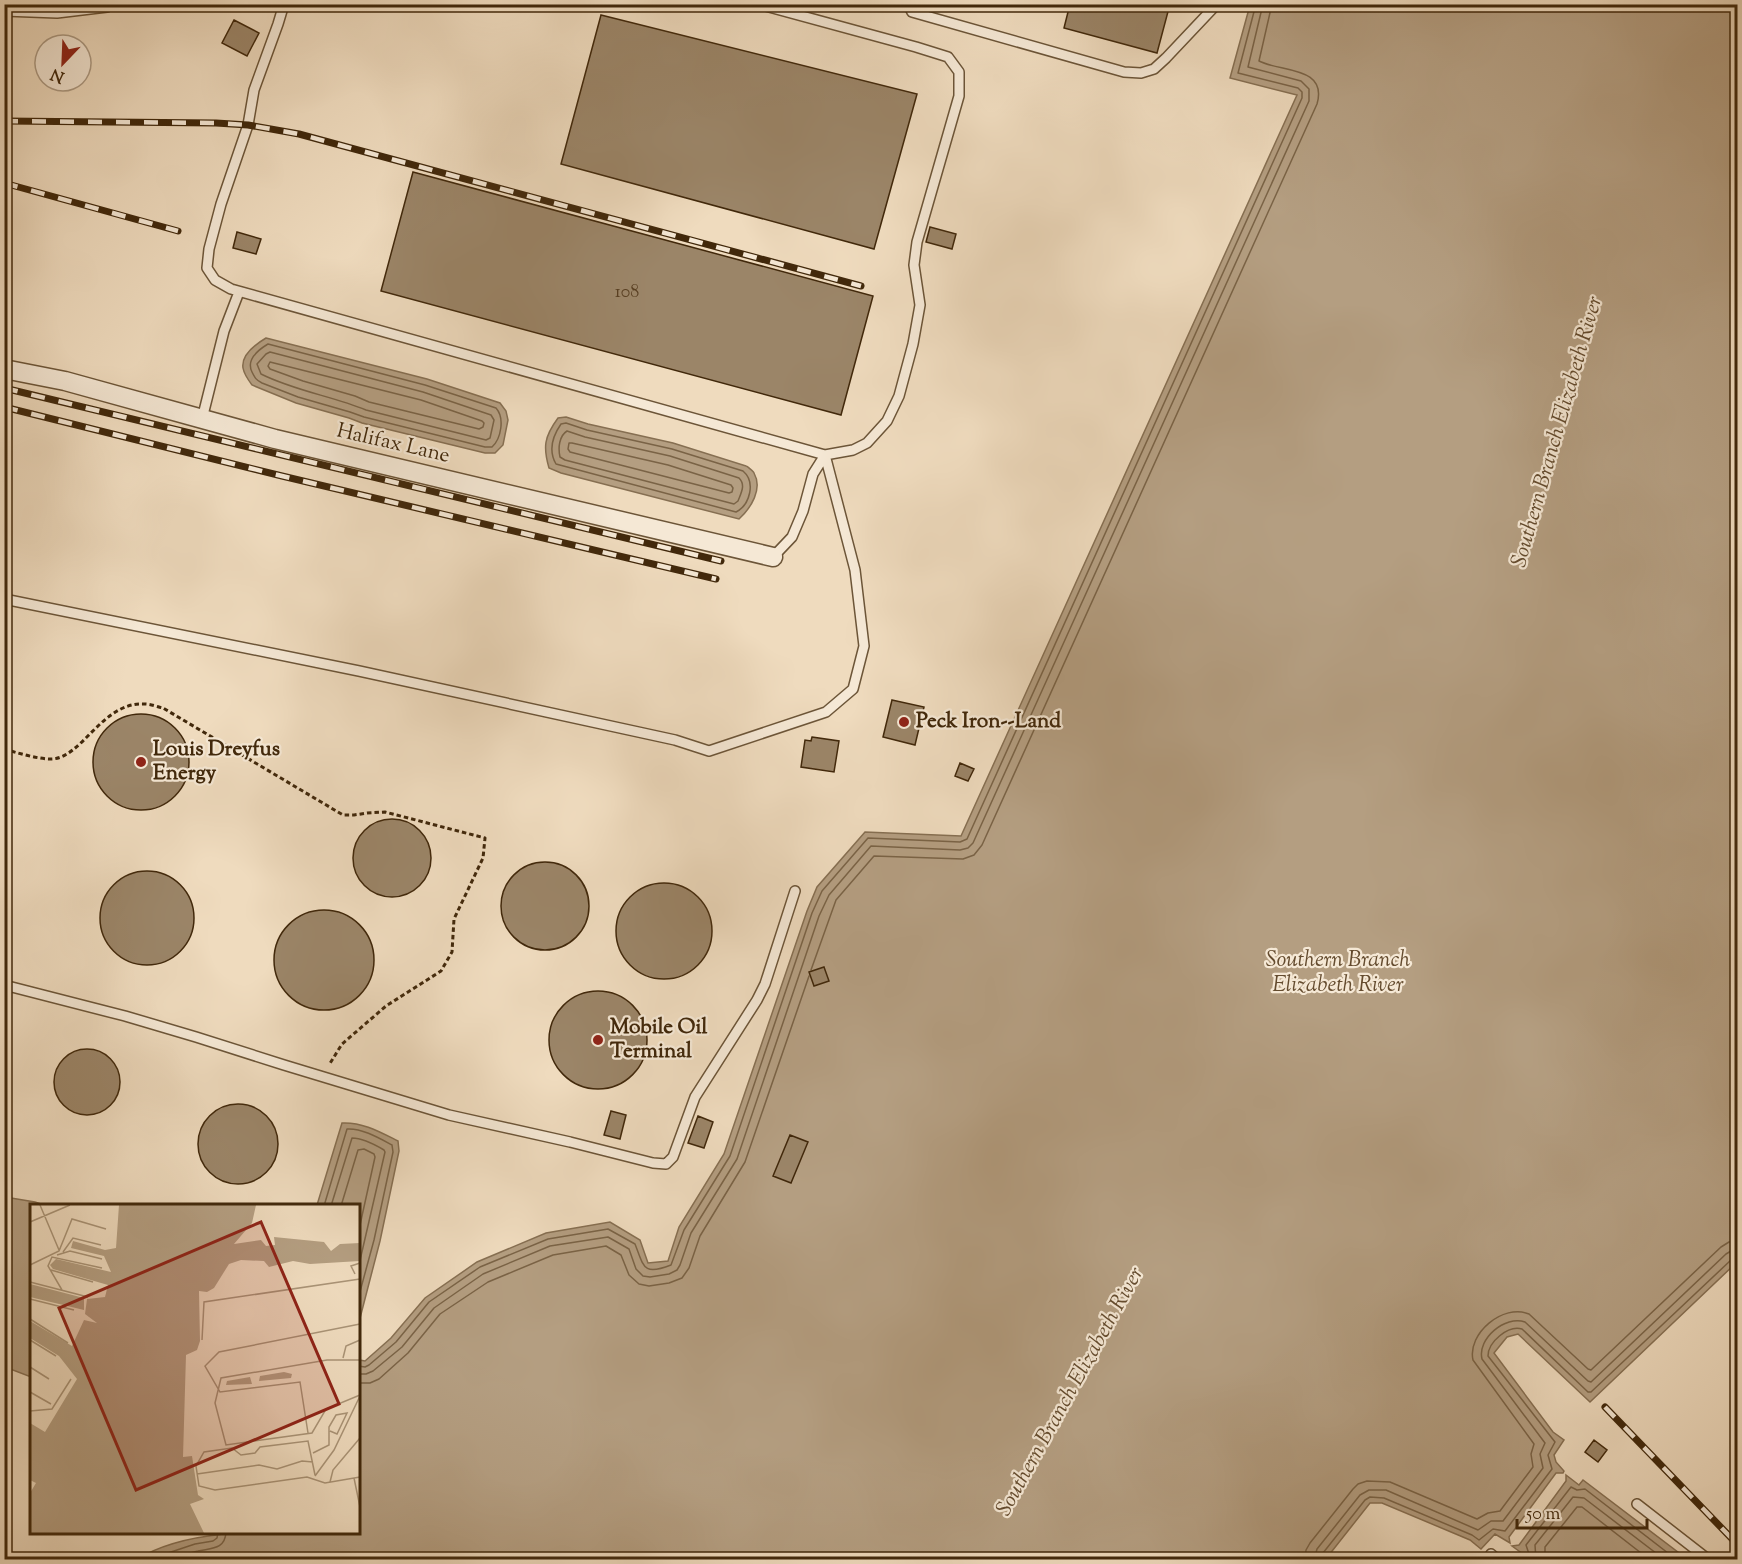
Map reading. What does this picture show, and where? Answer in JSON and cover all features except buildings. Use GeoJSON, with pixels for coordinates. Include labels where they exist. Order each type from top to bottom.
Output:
{"type":"FeatureCollection","features":[{"type":"Feature","properties":{"kind":"street","name":"Halifax Lane"},"geometry":{"type":"LineString","coordinates":[[4,369],[65,381],[275,439],[773,557]]}},
{"type":"Feature","properties":{"kind":"lane"},"geometry":{"type":"LineString","coordinates":[[4,11],[57,13],[107,7],[110,4]]}},
{"type":"Feature","properties":{"kind":"lane"},"geometry":{"type":"LineString","coordinates":[[284,4],[254,90],[248,125],[221,204],[209,249],[207,268],[214,280],[239,292],[825,455],[853,450],[867,443],[887,421],[899,396],[913,344],[920,305],[914,265],[917,242],[959,96],[959,72],[948,57],[758,4]]}},
{"type":"Feature","properties":{"kind":"lane"},"geometry":{"type":"LineString","coordinates":[[908,4],[912,12],[1124,72],[1141,73],[1154,69],[1217,4]]}},
{"type":"Feature","properties":{"kind":"lane"},"geometry":{"type":"LineString","coordinates":[[202,419],[224,331],[239,292]]}},
{"type":"Feature","properties":{"kind":"lane"},"geometry":{"type":"LineString","coordinates":[[773,557],[792,537],[803,511],[813,474],[825,455]]}},
{"type":"Feature","properties":{"kind":"lane"},"geometry":{"type":"LineString","coordinates":[[4,599],[359,671],[675,740],[709,751],[826,712],[853,689],[864,646],[855,570],[825,455]]}},
{"type":"Feature","properties":{"kind":"lane"},"geometry":{"type":"LineString","coordinates":[[4,985],[135,1019],[449,1115],[666,1164],[673,1157],[695,1097],[765,984],[795,891]]}},
{"type":"Feature","properties":{"kind":"lane"},"geometry":{"type":"LineString","coordinates":[[1637,1504],[1709,1560]]}},
{"type":"Feature","properties":{"kind":"path"},"geometry":{"type":"LineString","coordinates":[[4,749],[52,759],[68,753],[108,716],[127,706],[145,704],[163,708],[343,815],[385,812],[485,838],[483,858],[454,919],[452,952],[441,971],[386,1006],[342,1044],[322,1076]]}},
{"type":"Feature","properties":{"kind":"water","name":"Southern Branch Elizabeth River"},"geometry":{"type":"Polygon","coordinates":[[[1250,5],[1737,5],[1737,1262],[1590,1402],[1518,1334],[1507,1337],[1494,1353],[1553,1432],[1564,1440],[1554,1455],[1556,1462],[1564,1471],[1556,1473],[1509,1537],[1510,1543],[1495,1534],[1481,1549],[1470,1540],[1382,1503],[1370,1503],[1325,1560],[136,1560],[159,1548],[214,1535],[360,1534],[360,1360],[365,1361],[391,1338],[425,1298],[477,1262],[546,1233],[610,1222],[640,1240],[648,1263],[668,1261],[679,1227],[724,1154],[817,887],[865,832],[961,836],[1297,95],[1230,78],[1250,5]]]}},
{"type":"Feature","properties":{"kind":"water"},"geometry":{"type":"Polygon","coordinates":[[[266,338],[427,379],[500,403],[506,411],[508,420],[503,445],[495,453],[485,453],[362,423],[296,403],[252,385],[244,370],[244,359],[266,338]]]}},
{"type":"Feature","properties":{"kind":"water"},"geometry":{"type":"Polygon","coordinates":[[[566,417],[673,443],[747,466],[754,472],[756,479],[754,498],[739,519],[549,468],[546,454],[547,437],[558,418],[566,417]]]}},
{"type":"Feature","properties":{"kind":"water"},"geometry":{"type":"Polygon","coordinates":[[[342,1123],[364,1126],[398,1141],[399,1151],[380,1241],[360,1318],[360,1204],[317,1204],[342,1123]]]}},
{"type":"Feature","properties":{"kind":"water"},"geometry":{"type":"Polygon","coordinates":[[[5,1197],[41,1204],[30,1204],[30,1377],[5,1367],[5,1197]]]}},
{"type":"Feature","properties":{"kind":"water"},"geometry":{"type":"Polygon","coordinates":[[[1566,1475],[1579,1485],[1583,1480],[1687,1559],[1522,1559],[1523,1554],[1512,1546],[1519,1545],[1566,1481],[1566,1475]]]}},
{"type":"Feature","properties":{"kind":"railway"},"geometry":{"type":"LineString","coordinates":[[4,121],[216,123],[248,125],[299,134],[861,286]]}},
{"type":"Feature","properties":{"kind":"railway"},"geometry":{"type":"LineString","coordinates":[[4,183],[178,231]]}},
{"type":"Feature","properties":{"kind":"railway"},"geometry":{"type":"LineString","coordinates":[[4,388],[721,561]]}},
{"type":"Feature","properties":{"kind":"railway"},"geometry":{"type":"LineString","coordinates":[[4,407],[716,579]]}},
{"type":"Feature","properties":{"kind":"railway"},"geometry":{"type":"LineString","coordinates":[[1605,1407],[1738,1545]]}},
{"type":"Feature","properties":{"kind":"place","name":"Peck Iron--Land"},"geometry":{"type":"Point","coordinates":[904,722]}},
{"type":"Feature","properties":{"kind":"place","name":"Louis Dreyfus Energy"},"geometry":{"type":"Point","coordinates":[141,762]}},
{"type":"Feature","properties":{"kind":"place","name":"Mobile Oil Terminal"},"geometry":{"type":"Point","coordinates":[598,1040]}}]}
